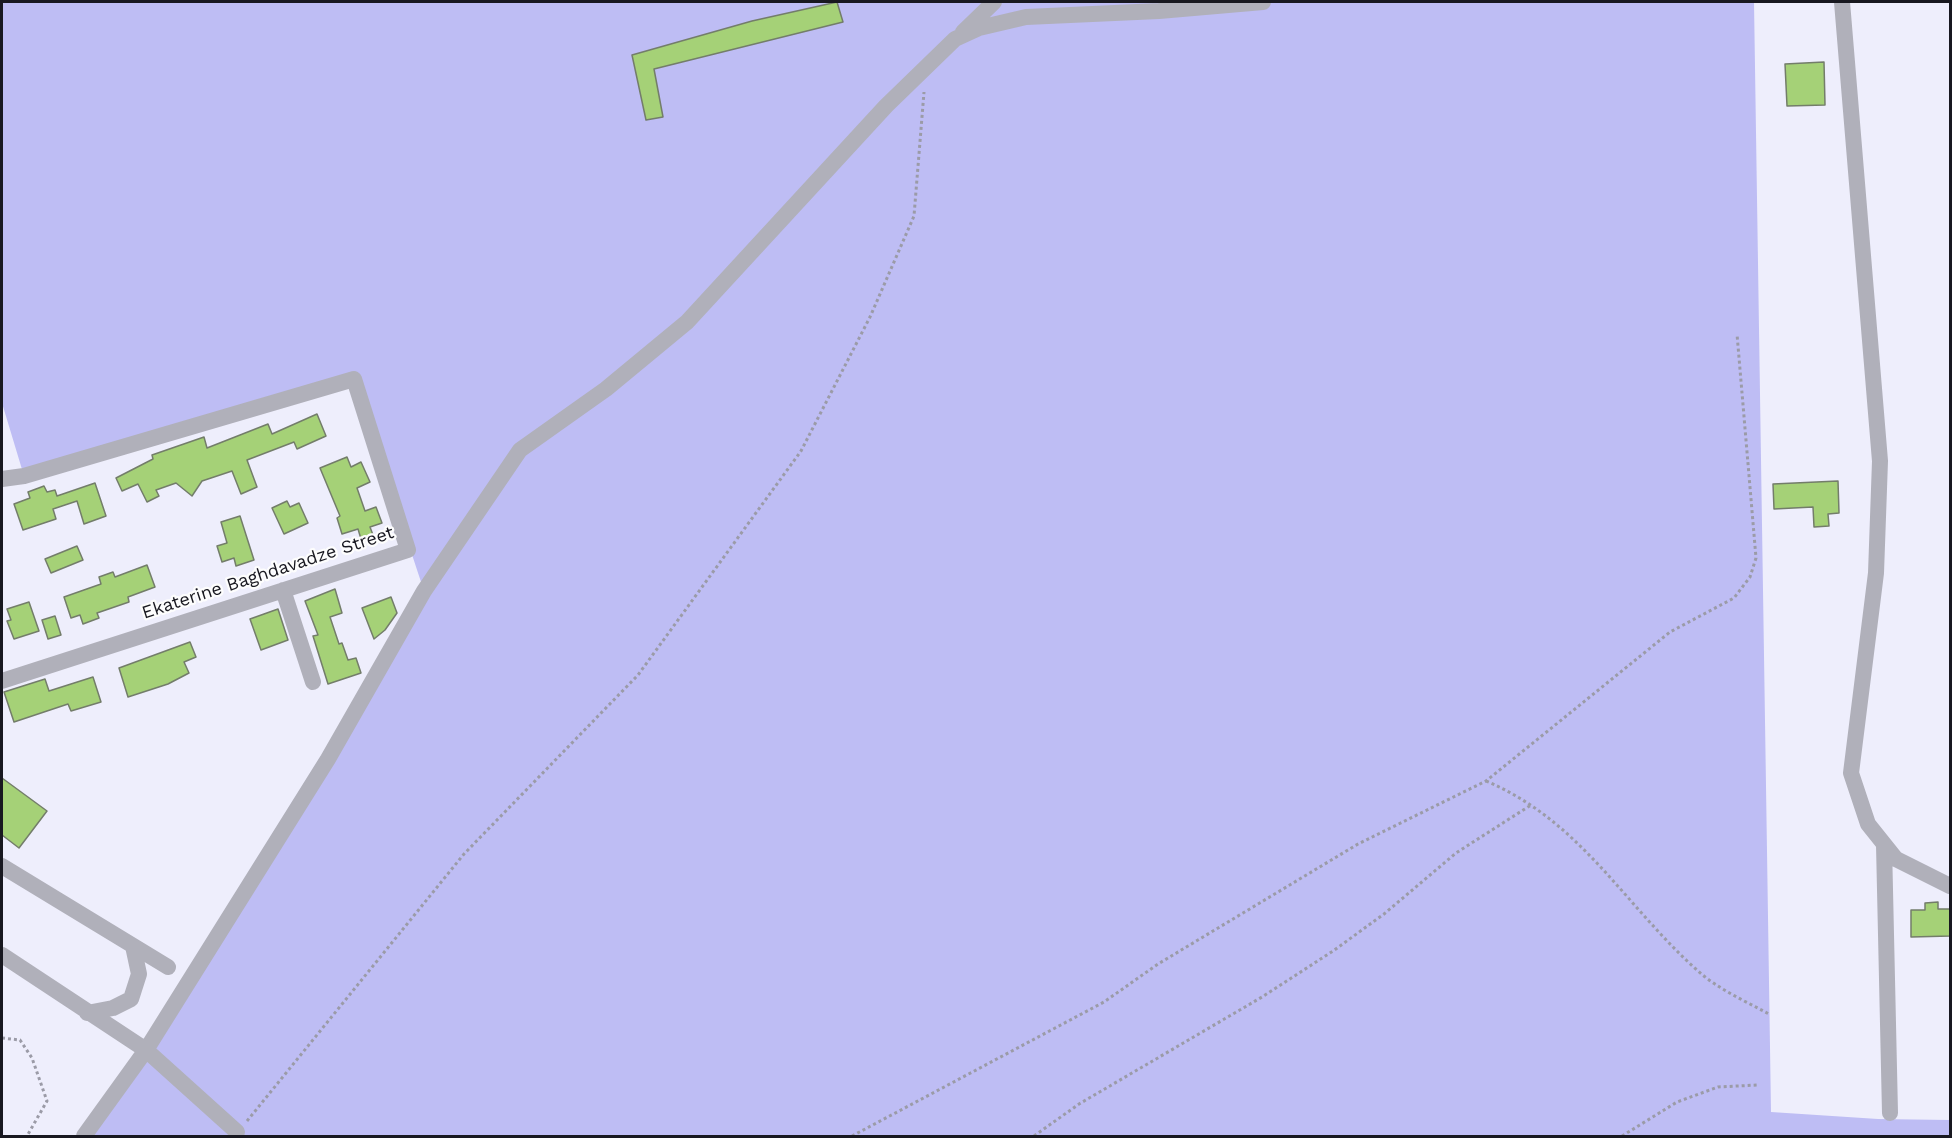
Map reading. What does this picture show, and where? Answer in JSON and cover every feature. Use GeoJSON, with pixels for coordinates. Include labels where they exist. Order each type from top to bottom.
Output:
{"type":"FeatureCollection","features":[{"type":"Feature","properties":{"kind":"street"},"geometry":{"type":"LineString","coordinates":[[84,1137],[146,1050],[328,759],[424,591],[520,450],[606,388],[687,322],[886,106],[994,2]]}},
{"type":"Feature","properties":{"kind":"street"},"geometry":{"type":"LineString","coordinates":[[955,39],[991,24],[1026,17],[1159,11],[1263,2]]}},
{"type":"Feature","properties":{"kind":"street"},"geometry":{"type":"LineString","coordinates":[[1842,2],[1880,461],[1876,573],[1851,773],[1868,824],[1896,860],[1950,886]]}},
{"type":"Feature","properties":{"kind":"street","name":"Ekaterine Baghdavadze Street"},"geometry":{"type":"LineString","coordinates":[[2,479],[24,476],[354,379],[408,550],[2,681]]}},
{"type":"Feature","properties":{"kind":"street"},"geometry":{"type":"LineString","coordinates":[[283,590],[313,682]]}},
{"type":"Feature","properties":{"kind":"street"},"geometry":{"type":"LineString","coordinates":[[1884,845],[1890,1113]]}},
{"type":"Feature","properties":{"kind":"street"},"geometry":{"type":"LineString","coordinates":[[2,866],[168,967]]}},
{"type":"Feature","properties":{"kind":"street"},"geometry":{"type":"LineString","coordinates":[[87,1013],[113,1008],[131,999],[139,974],[133,946]]}},
{"type":"Feature","properties":{"kind":"street"},"geometry":{"type":"LineString","coordinates":[[2,955],[146,1050],[237,1132]]}},
{"type":"Feature","properties":{"kind":"path"},"geometry":{"type":"LineString","coordinates":[[237,1132],[464,854],[638,675],[801,451],[870,317],[914,216],[923,93],[929,84]]}},
{"type":"Feature","properties":{"kind":"path"},"geometry":{"type":"LineString","coordinates":[[852,1137],[1104,1002],[1158,964],[1358,844],[1485,781],[1670,632],[1734,598],[1750,578],[1756,558],[1737,333]]}},
{"type":"Feature","properties":{"kind":"path"},"geometry":{"type":"LineString","coordinates":[[1485,781],[1512,792],[1531,805],[1604,867],[1699,972],[1768,1014]]}},
{"type":"Feature","properties":{"kind":"path"},"geometry":{"type":"LineString","coordinates":[[1034,1137],[1079,1104],[1262,998],[1333,951],[1384,914],[1456,853],[1531,805]]}},
{"type":"Feature","properties":{"kind":"path"},"geometry":{"type":"LineString","coordinates":[[2,1038],[20,1040],[32,1058],[47,1101],[27,1137]]}},
{"type":"Feature","properties":{"kind":"path"},"geometry":{"type":"LineString","coordinates":[[1622,1137],[1677,1102],[1718,1087],[1757,1085]]}},
{"type":"Feature","properties":{"kind":"shaded area"},"geometry":{"type":"Polygon","coordinates":[[[2,2],[1754,2],[1771,1112],[1878,1119],[1950,1120],[1950,1136],[84,1136],[424,591],[354,379],[24,476],[2,403],[2,2]]]}},
{"type":"Feature","properties":{"kind":"building"},"geometry":{"type":"Polygon","coordinates":[[[837,2],[843,22],[654,69],[663,117],[646,120],[632,55],[752,21],[837,2]]]}},
{"type":"Feature","properties":{"kind":"building"},"geometry":{"type":"Polygon","coordinates":[[[1824,62],[1825,105],[1787,106],[1785,64],[1824,62]]]}},
{"type":"Feature","properties":{"kind":"building"},"geometry":{"type":"Polygon","coordinates":[[[317,414],[326,436],[297,449],[294,442],[247,460],[257,487],[241,494],[232,471],[202,481],[192,496],[176,483],[156,490],[159,496],[147,502],[138,484],[122,491],[116,478],[153,459],[152,455],[204,437],[207,448],[268,424],[272,434],[317,414]]]}},
{"type":"Feature","properties":{"kind":"building"},"geometry":{"type":"Polygon","coordinates":[[[347,457],[351,467],[361,462],[370,482],[357,488],[365,511],[376,507],[382,523],[370,527],[373,535],[361,539],[358,529],[342,534],[337,518],[340,516],[320,468],[347,457]]]}},
{"type":"Feature","properties":{"kind":"building"},"geometry":{"type":"Polygon","coordinates":[[[1838,481],[1839,513],[1828,514],[1829,526],[1814,527],[1813,507],[1774,509],[1773,484],[1838,481]]]}},
{"type":"Feature","properties":{"kind":"building"},"geometry":{"type":"Polygon","coordinates":[[[95,483],[106,516],[84,524],[77,501],[53,509],[56,519],[23,530],[14,504],[30,498],[28,492],[44,486],[47,492],[55,490],[57,496],[95,483]]]}},
{"type":"Feature","properties":{"kind":"building"},"geometry":{"type":"Polygon","coordinates":[[[287,501],[290,507],[299,503],[308,523],[284,534],[272,508],[287,501]]]}},
{"type":"Feature","properties":{"kind":"building"},"geometry":{"type":"Polygon","coordinates":[[[240,516],[254,560],[236,566],[234,558],[222,562],[217,546],[227,543],[221,522],[240,516]]]}},
{"type":"Feature","properties":{"kind":"building"},"geometry":{"type":"Polygon","coordinates":[[[77,546],[83,560],[51,573],[45,559],[77,546]]]}},
{"type":"Feature","properties":{"kind":"building"},"geometry":{"type":"Polygon","coordinates":[[[147,565],[155,587],[128,597],[129,602],[97,613],[99,618],[83,624],[80,615],[71,618],[64,597],[101,584],[99,577],[113,572],[115,577],[147,565]]]}},
{"type":"Feature","properties":{"kind":"building"},"geometry":{"type":"Polygon","coordinates":[[[335,589],[342,613],[330,617],[339,644],[342,643],[348,660],[356,658],[361,673],[328,684],[313,636],[318,635],[305,601],[335,589]]]}},
{"type":"Feature","properties":{"kind":"building"},"geometry":{"type":"Polygon","coordinates":[[[391,597],[397,613],[385,630],[374,639],[362,608],[391,597]]]}},
{"type":"Feature","properties":{"kind":"building"},"geometry":{"type":"Polygon","coordinates":[[[29,602],[39,631],[14,639],[7,621],[11,620],[7,609],[29,602]]]}},
{"type":"Feature","properties":{"kind":"building"},"geometry":{"type":"Polygon","coordinates":[[[278,609],[288,640],[261,650],[250,619],[278,609]]]}},
{"type":"Feature","properties":{"kind":"building"},"geometry":{"type":"Polygon","coordinates":[[[55,616],[61,635],[48,639],[42,620],[55,616]]]}},
{"type":"Feature","properties":{"kind":"building"},"geometry":{"type":"Polygon","coordinates":[[[190,642],[196,657],[184,662],[189,673],[168,684],[128,697],[119,668],[190,642]]]}},
{"type":"Feature","properties":{"kind":"building"},"geometry":{"type":"Polygon","coordinates":[[[93,677],[101,702],[71,711],[68,704],[14,722],[4,692],[45,679],[49,691],[93,677]]]}},
{"type":"Feature","properties":{"kind":"building"},"geometry":{"type":"Polygon","coordinates":[[[2,778],[47,811],[19,848],[2,835],[2,778]]]}},
{"type":"Feature","properties":{"kind":"building"},"geometry":{"type":"Polygon","coordinates":[[[1938,902],[1938,909],[1950,909],[1950,936],[1911,937],[1911,910],[1925,910],[1925,903],[1938,902]]]}}]}
